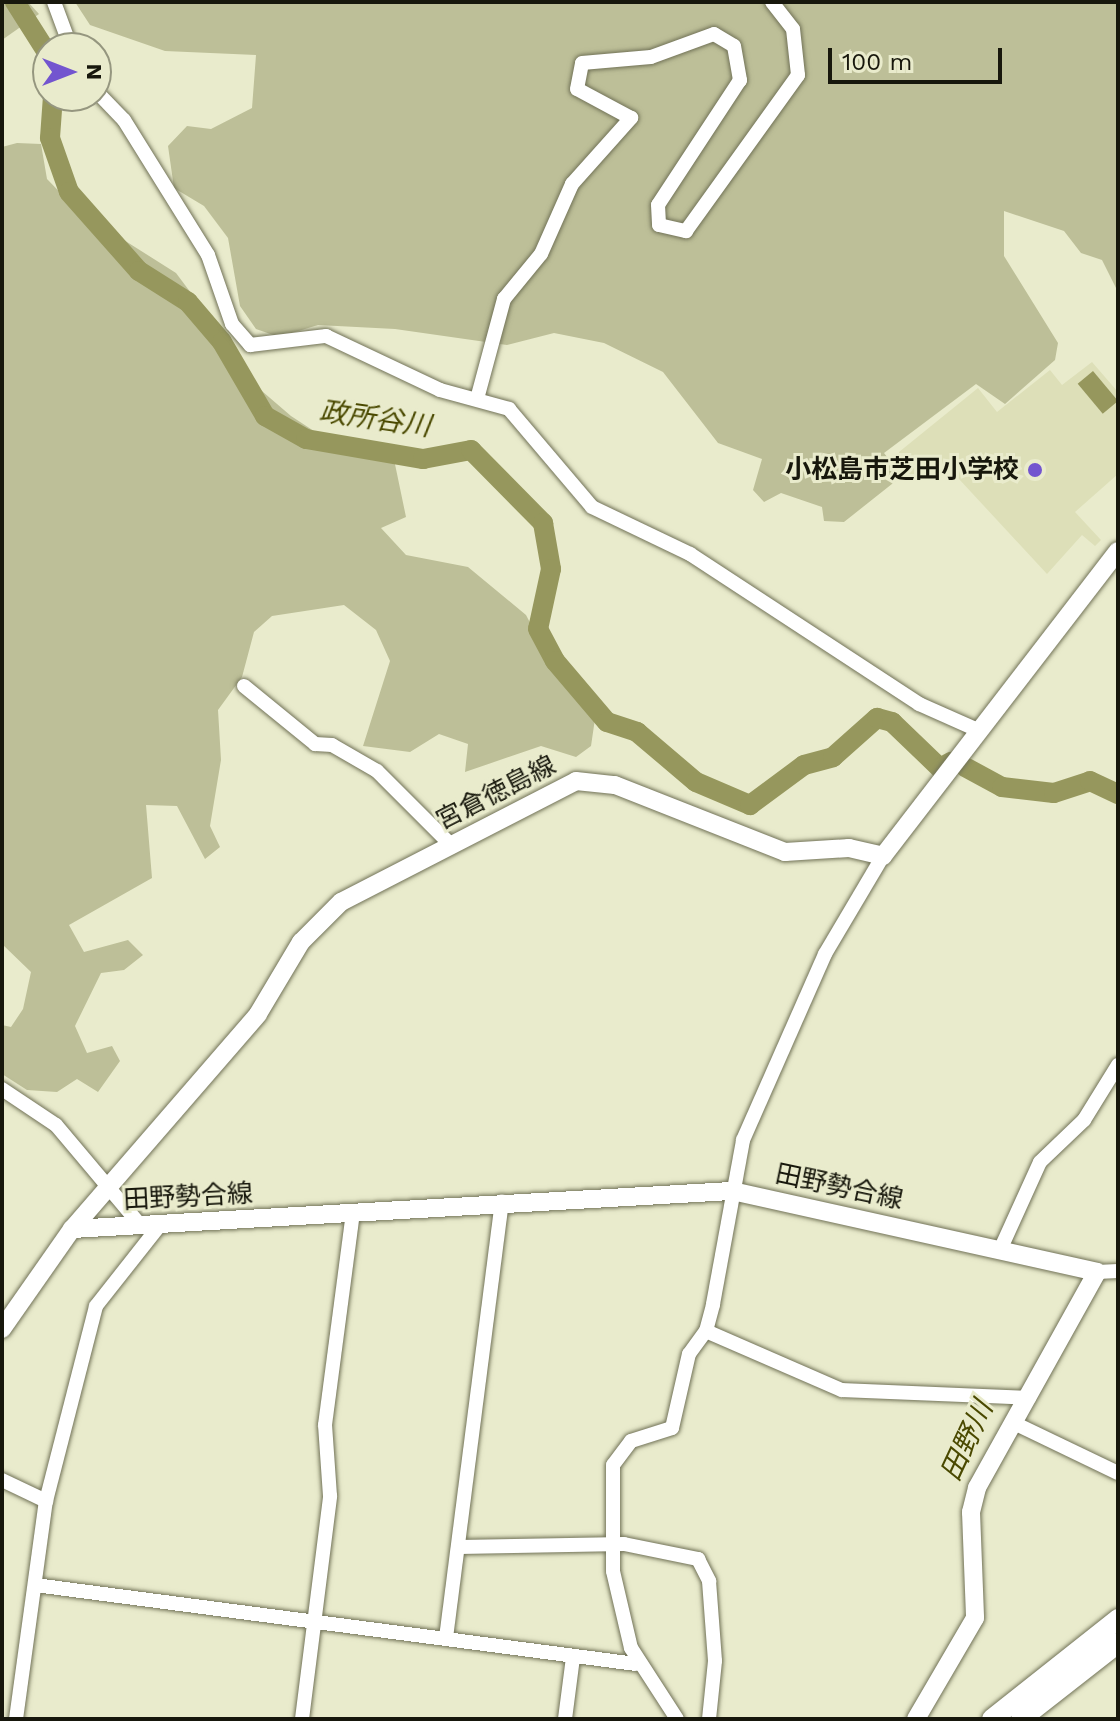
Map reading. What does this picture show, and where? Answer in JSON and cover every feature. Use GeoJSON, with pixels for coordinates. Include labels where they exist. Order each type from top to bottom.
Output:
{"type":"FeatureCollection","features":[{"type":"Feature","properties":{"kind":"highway"},"geometry":{"type":"LineString","coordinates":[[992,1719],[1118,1619]]}},
{"type":"Feature","properties":{"kind":"highway"},"geometry":{"type":"LineString","coordinates":[[1021,1719],[1118,1643]]}},
{"type":"Feature","properties":{"kind":"main road"},"geometry":{"type":"LineString","coordinates":[[883,856],[1118,551]]}},
{"type":"Feature","properties":{"kind":"main road","name":"宮倉徳島線"},"geometry":{"type":"LineString","coordinates":[[2,1329],[109,1182],[258,1014],[322,916],[450,844],[576,781],[615,785],[785,852],[849,848],[883,856]]}},
{"type":"Feature","properties":{"kind":"main road","name":"田野勢合線"},"geometry":{"type":"LineString","coordinates":[[72,1229],[732,1191],[1001,1248],[1097,1272]]}},
{"type":"Feature","properties":{"kind":"main road"},"geometry":{"type":"LineString","coordinates":[[916,1719],[975,1618],[971,1512],[1026,1396],[1097,1272]]}},
{"type":"Feature","properties":{"kind":"street"},"geometry":{"type":"LineString","coordinates":[[54,2],[65,32]]}},
{"type":"Feature","properties":{"kind":"street"},"geometry":{"type":"LineString","coordinates":[[477,399],[504,299],[541,254],[572,184],[631,118],[577,89],[582,63],[651,57],[714,34],[734,46],[740,80],[658,205],[659,225],[686,231],[798,75],[793,29],[772,2]]}},
{"type":"Feature","properties":{"kind":"street"},"geometry":{"type":"LineString","coordinates":[[112,108],[124,120],[208,255],[232,324],[250,345],[326,336],[519,415],[592,507],[690,554],[919,704],[980,731]]}},
{"type":"Feature","properties":{"kind":"street"},"geometry":{"type":"LineString","coordinates":[[244,686],[315,744],[332,745],[377,771],[450,844]]}},
{"type":"Feature","properties":{"kind":"street"},"geometry":{"type":"LineString","coordinates":[[677,1719],[636,1664],[612,1545],[618,1453],[672,1428],[689,1354],[706,1331],[732,1191],[753,1116],[825,954],[883,856]]}},
{"type":"Feature","properties":{"kind":"street"},"geometry":{"type":"LineString","coordinates":[[1001,1248],[1040,1162],[1084,1120],[1118,1065]]}},
{"type":"Feature","properties":{"kind":"street"},"geometry":{"type":"LineString","coordinates":[[2,1089],[56,1125],[150,1225],[96,1306],[46,1501],[16,1719]]}},
{"type":"Feature","properties":{"kind":"street"},"geometry":{"type":"LineString","coordinates":[[446,1638],[502,1202]]}},
{"type":"Feature","properties":{"kind":"street"},"geometry":{"type":"LineString","coordinates":[[302,1719],[330,1496],[325,1425],[353,1213]]}},
{"type":"Feature","properties":{"kind":"street"},"geometry":{"type":"LineString","coordinates":[[1097,1272],[1118,1271]]}},
{"type":"Feature","properties":{"kind":"street"},"geometry":{"type":"LineString","coordinates":[[706,1331],[842,1390],[1026,1396]]}},
{"type":"Feature","properties":{"kind":"street"},"geometry":{"type":"LineString","coordinates":[[1014,1423],[1118,1473]]}},
{"type":"Feature","properties":{"kind":"street"},"geometry":{"type":"LineString","coordinates":[[2,1480],[46,1501]]}},
{"type":"Feature","properties":{"kind":"street"},"geometry":{"type":"LineString","coordinates":[[459,1547],[612,1545],[704,1564],[715,1661],[709,1719]]}},
{"type":"Feature","properties":{"kind":"street"},"geometry":{"type":"LineString","coordinates":[[35,1585],[636,1664]]}},
{"type":"Feature","properties":{"kind":"street"},"geometry":{"type":"LineString","coordinates":[[565,1719],[573,1657]]}},
{"type":"Feature","properties":{"kind":"shaded area"},"geometry":{"type":"Polygon","coordinates":[[[2,2],[28,2],[39,14],[2,40],[2,2]]]}},
{"type":"Feature","properties":{"kind":"shaded area"},"geometry":{"type":"Polygon","coordinates":[[[75,2],[1118,2],[1118,292],[1102,260],[1081,253],[1064,231],[1004,211],[1004,256],[1058,343],[1055,360],[1005,404],[976,384],[884,453],[902,476],[844,522],[824,521],[822,507],[781,493],[764,502],[753,490],[762,459],[718,443],[663,372],[604,343],[554,333],[507,345],[395,329],[318,325],[279,337],[256,329],[240,306],[228,238],[204,206],[174,188],[168,146],[187,126],[211,129],[252,108],[256,55],[165,51],[90,25],[75,2]]]}},
{"type":"Feature","properties":{"kind":"shaded area"},"geometry":{"type":"Polygon","coordinates":[[[17,143],[41,144],[47,179],[78,211],[176,273],[209,317],[219,354],[291,416],[323,437],[391,445],[406,517],[381,528],[406,555],[468,567],[526,615],[551,663],[596,712],[591,746],[576,757],[541,746],[465,772],[468,744],[439,734],[410,752],[363,746],[390,661],[376,630],[344,605],[272,616],[254,632],[242,677],[218,710],[221,760],[210,826],[220,847],[205,859],[177,806],[146,805],[152,878],[69,925],[84,952],[128,940],[143,955],[124,970],[101,973],[75,1026],[87,1053],[112,1046],[120,1061],[98,1092],[77,1079],[57,1092],[27,1090],[2,1074],[2,1025],[11,1027],[23,1009],[31,972],[2,944],[2,147],[17,143]]]}},
{"type":"Feature","properties":{"kind":"shaded area","name":"小松島市芝田小学校"},"geometry":{"type":"Polygon","coordinates":[[[1092,362],[1118,392],[1118,474],[1075,512],[1101,540],[1095,546],[1082,535],[1047,574],[946,465],[915,479],[899,466],[899,452],[978,388],[997,412],[1050,370],[1062,385],[1092,362]]]}},
{"type":"Feature","properties":{"kind":"shaded area"},"geometry":{"type":"Polygon","coordinates":[[[1093,371],[1118,401],[1103,414],[1078,384],[1093,371]]]}},
{"type":"Feature","properties":{"kind":"waterway","name":"政所谷川"},"geometry":{"type":"LineString","coordinates":[[15,2],[34,32]]}},
{"type":"Feature","properties":{"kind":"waterway","name":"政所谷川"},"geometry":{"type":"LineString","coordinates":[[52,112],[50,138],[69,192],[139,271],[188,302],[222,342],[265,416],[306,439],[423,459],[471,450],[543,523],[551,569],[538,629],[555,661],[607,722],[637,732],[696,782],[750,805],[804,765],[833,757],[877,718],[892,722],[940,768],[951,762]]}},
{"type":"Feature","properties":{"kind":"waterway","name":"政所谷川"},"geometry":{"type":"LineString","coordinates":[[965,767],[1002,787],[1054,793],[1090,781],[1118,794]]}},
{"type":"Feature","properties":{"kind":"place","name":"小松島市芝田小学校"},"geometry":{"type":"Point","coordinates":[1035,470]}},
{"type":"Feature","properties":{"kind":"water label","name":"田野川"},"geometry":{"type":"Point","coordinates":[967,1441]}}]}
